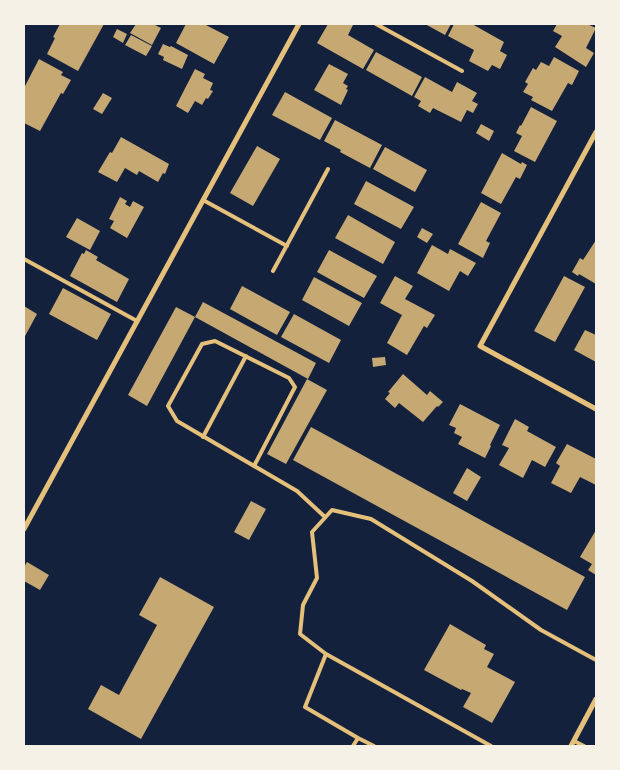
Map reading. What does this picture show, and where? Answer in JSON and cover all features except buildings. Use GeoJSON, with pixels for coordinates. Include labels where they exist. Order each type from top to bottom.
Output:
{"type":"FeatureCollection","features":[{"type":"Feature","properties":{"kind":"street"},"geometry":{"type":"LineString","coordinates":[[24,529],[299,24]]}},
{"type":"Feature","properties":{"kind":"street"},"geometry":{"type":"LineString","coordinates":[[596,132],[480,346],[596,409]]}},
{"type":"Feature","properties":{"kind":"street"},"geometry":{"type":"LineString","coordinates":[[572,744],[596,699]]}},
{"type":"Feature","properties":{"kind":"lane"},"geometry":{"type":"LineString","coordinates":[[376,24],[462,72]]}},
{"type":"Feature","properties":{"kind":"lane"},"geometry":{"type":"LineString","coordinates":[[273,271],[328,169]]}},
{"type":"Feature","properties":{"kind":"lane"},"geometry":{"type":"LineString","coordinates":[[203,200],[287,246]]}},
{"type":"Feature","properties":{"kind":"lane"},"geometry":{"type":"LineString","coordinates":[[24,258],[137,321]]}},
{"type":"Feature","properties":{"kind":"lane"},"geometry":{"type":"LineString","coordinates":[[254,466],[295,387],[289,378],[215,340],[202,344],[168,406],[177,421],[203,437],[297,491],[325,517]]}},
{"type":"Feature","properties":{"kind":"lane"},"geometry":{"type":"LineString","coordinates":[[203,437],[246,356]]}},
{"type":"Feature","properties":{"kind":"lane"},"geometry":{"type":"LineString","coordinates":[[490,746],[326,654],[300,634],[303,605],[317,578],[312,532],[332,510],[371,518],[472,581],[541,630],[596,660]]}},
{"type":"Feature","properties":{"kind":"lane"},"geometry":{"type":"LineString","coordinates":[[326,654],[304,707],[374,746]]}},
{"type":"Feature","properties":{"kind":"lane"},"geometry":{"type":"LineString","coordinates":[[353,746],[358,738]]}},
{"type":"Feature","properties":{"kind":"lane"},"geometry":{"type":"LineString","coordinates":[[572,744],[584,746]]}}]}
